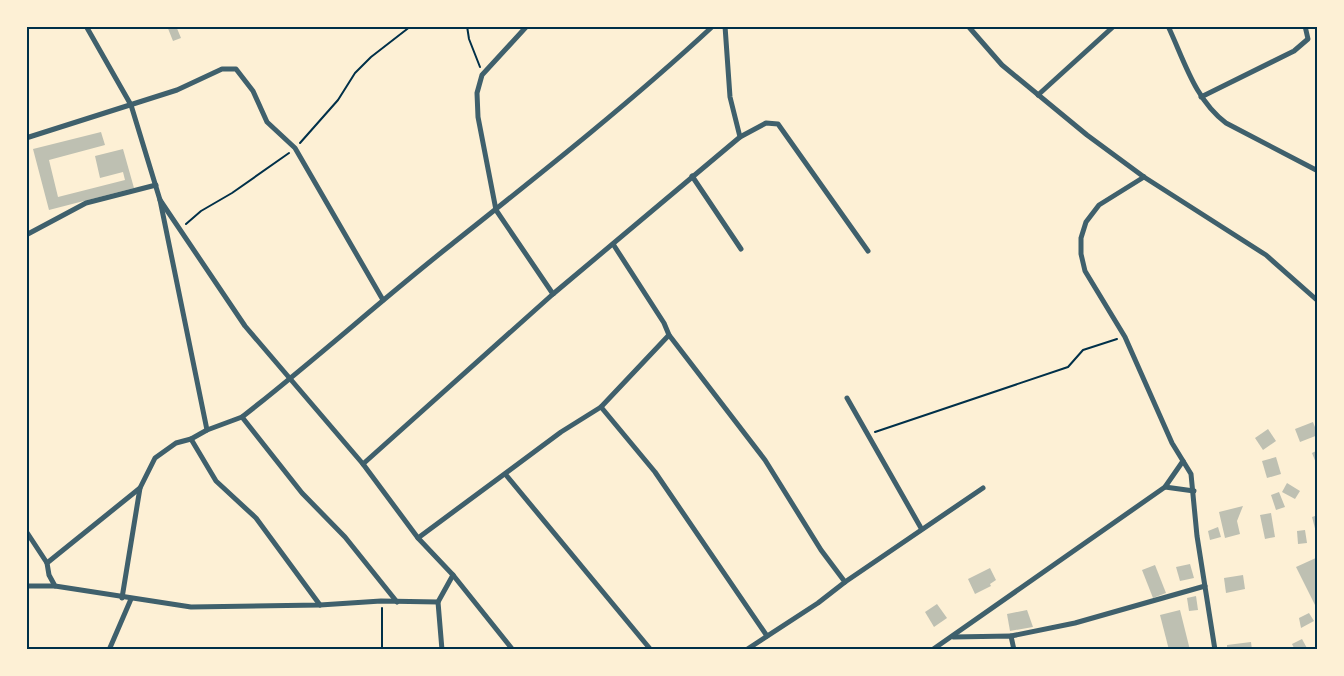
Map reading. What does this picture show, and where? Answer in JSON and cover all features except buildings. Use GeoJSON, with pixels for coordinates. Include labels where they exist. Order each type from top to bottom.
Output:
{"type":"FeatureCollection","features":[{"type":"Feature","properties":{"kind":"street"},"geometry":{"type":"LineString","coordinates":[[86,26],[131,105],[156,185],[207,430]]}},
{"type":"Feature","properties":{"kind":"street"},"geometry":{"type":"LineString","coordinates":[[527,26],[482,75],[477,93],[478,117],[496,210],[553,294]]}},
{"type":"Feature","properties":{"kind":"street"},"geometry":{"type":"LineString","coordinates":[[122,598],[140,488],[155,458],[176,443],[191,439],[207,430],[242,417],[383,300],[496,210],[713,26]]}},
{"type":"Feature","properties":{"kind":"street"},"geometry":{"type":"LineString","coordinates":[[725,26],[730,96],[740,137]]}},
{"type":"Feature","properties":{"kind":"street"},"geometry":{"type":"LineString","coordinates":[[968,26],[1002,66],[1087,135],[1144,177],[1266,255],[1318,301]]}},
{"type":"Feature","properties":{"kind":"street"},"geometry":{"type":"LineString","coordinates":[[1038,95],[1114,26]]}},
{"type":"Feature","properties":{"kind":"street"},"geometry":{"type":"LineString","coordinates":[[1168,26],[1200,97],[1216,116],[1318,171]]}},
{"type":"Feature","properties":{"kind":"street"},"geometry":{"type":"LineString","coordinates":[[1200,97],[1294,51],[1308,39],[1305,26]]}},
{"type":"Feature","properties":{"kind":"street"},"geometry":{"type":"LineString","coordinates":[[26,138],[177,90],[222,69],[236,70],[253,91],[267,122],[295,148],[383,300]]}},
{"type":"Feature","properties":{"kind":"street"},"geometry":{"type":"LineString","coordinates":[[363,464],[553,294],[692,176],[740,137],[766,123],[778,124],[868,251]]}},
{"type":"Feature","properties":{"kind":"street"},"geometry":{"type":"LineString","coordinates":[[692,176],[741,249]]}},
{"type":"Feature","properties":{"kind":"street"},"geometry":{"type":"LineString","coordinates":[[1144,177],[1099,205],[1086,222],[1081,238],[1081,254],[1085,271],[1125,337],[1172,443],[1190,474],[1194,491],[1197,536],[1215,650]]}},
{"type":"Feature","properties":{"kind":"street"},"geometry":{"type":"LineString","coordinates":[[26,235],[86,203],[156,185]]}},
{"type":"Feature","properties":{"kind":"street"},"geometry":{"type":"LineString","coordinates":[[160,200],[181,228],[245,326],[363,464],[418,538],[453,576],[511,649]]}},
{"type":"Feature","properties":{"kind":"street"},"geometry":{"type":"LineString","coordinates":[[613,244],[664,323],[669,335],[765,460],[821,550],[845,582]]}},
{"type":"Feature","properties":{"kind":"street"},"geometry":{"type":"LineString","coordinates":[[418,538],[506,475],[561,432],[601,407],[669,335]]}},
{"type":"Feature","properties":{"kind":"street"},"geometry":{"type":"LineString","coordinates":[[848,398],[921,528]]}},
{"type":"Feature","properties":{"kind":"street"},"geometry":{"type":"LineString","coordinates":[[601,407],[655,472],[767,636]]}},
{"type":"Feature","properties":{"kind":"street"},"geometry":{"type":"LineString","coordinates":[[242,417],[302,493],[345,537],[397,602]]}},
{"type":"Feature","properties":{"kind":"street"},"geometry":{"type":"LineString","coordinates":[[191,439],[216,481],[256,518],[320,605]]}},
{"type":"Feature","properties":{"kind":"street"},"geometry":{"type":"LineString","coordinates":[[932,650],[1165,487],[1183,461]]}},
{"type":"Feature","properties":{"kind":"street"},"geometry":{"type":"LineString","coordinates":[[506,475],[651,650]]}},
{"type":"Feature","properties":{"kind":"street"},"geometry":{"type":"LineString","coordinates":[[1165,487],[1194,491]]}},
{"type":"Feature","properties":{"kind":"street"},"geometry":{"type":"LineString","coordinates":[[47,562],[140,488]]}},
{"type":"Feature","properties":{"kind":"street"},"geometry":{"type":"LineString","coordinates":[[746,650],[818,603],[921,528],[984,488]]}},
{"type":"Feature","properties":{"kind":"street"},"geometry":{"type":"LineString","coordinates":[[26,532],[47,562],[49,575],[55,586]]}},
{"type":"Feature","properties":{"kind":"street"},"geometry":{"type":"LineString","coordinates":[[442,650],[438,602],[453,576]]}},
{"type":"Feature","properties":{"kind":"street"},"geometry":{"type":"LineString","coordinates":[[26,586],[55,586],[122,598],[191,607],[320,605],[381,601],[438,602]]}},
{"type":"Feature","properties":{"kind":"street"},"geometry":{"type":"LineString","coordinates":[[952,637],[1011,636],[1075,623],[1205,586]]}},
{"type":"Feature","properties":{"kind":"street"},"geometry":{"type":"LineString","coordinates":[[109,650],[131,599]]}},
{"type":"Feature","properties":{"kind":"street"},"geometry":{"type":"LineString","coordinates":[[1011,636],[1014,650]]}},
{"type":"Feature","properties":{"kind":"path"},"geometry":{"type":"LineString","coordinates":[[181,228],[200,211],[232,193],[295,148],[338,100],[355,73],[371,57],[411,26]]}},
{"type":"Feature","properties":{"kind":"path"},"geometry":{"type":"LineString","coordinates":[[467,26],[469,39],[482,75]]}},
{"type":"Feature","properties":{"kind":"path"},"geometry":{"type":"LineString","coordinates":[[868,435],[1068,367],[1089,346],[1125,337]]}},
{"type":"Feature","properties":{"kind":"path"},"geometry":{"type":"LineString","coordinates":[[381,601],[382,650]]}}]}
